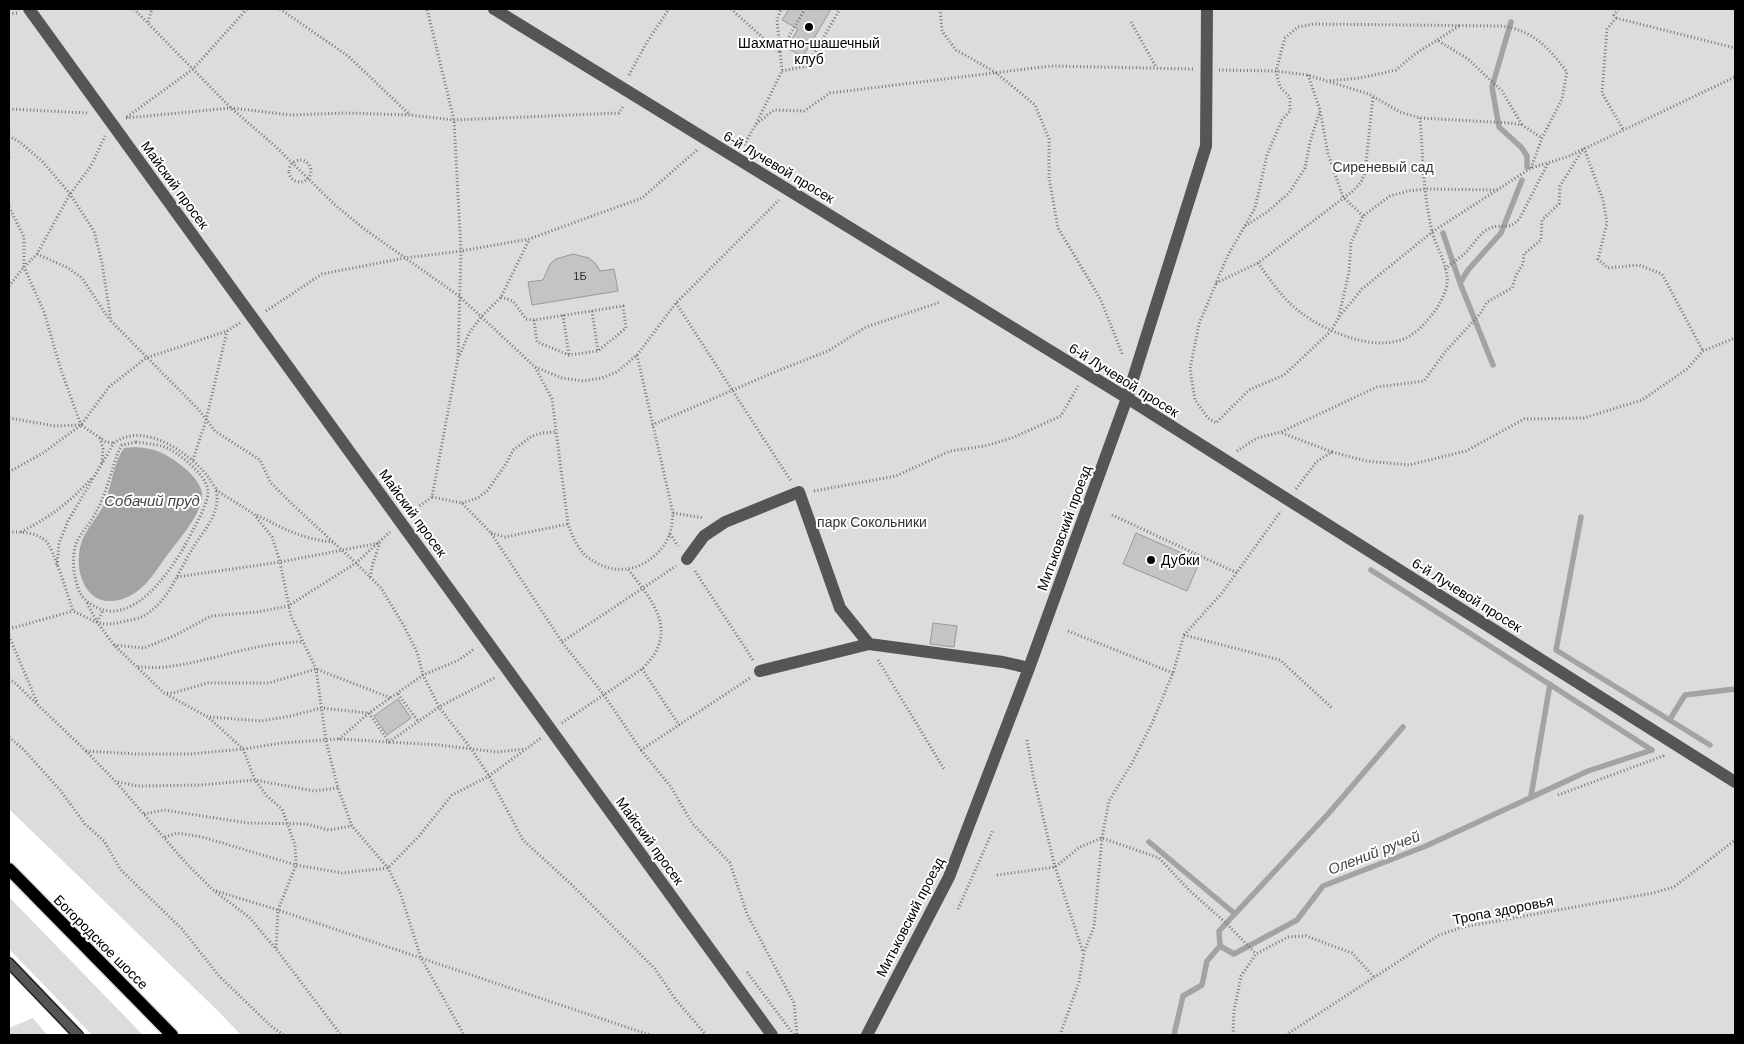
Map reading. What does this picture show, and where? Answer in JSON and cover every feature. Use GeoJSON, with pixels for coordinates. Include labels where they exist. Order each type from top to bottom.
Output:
{"type":"FeatureCollection","features":[{"type":"Feature","properties":{"kind":"main road","name":"Богородское шоссе"},"geometry":{"type":"LineString","coordinates":[[9,870],[172,1035]]}},
{"type":"Feature","properties":{"kind":"street","name":"Майский просек"},"geometry":{"type":"LineString","coordinates":[[29,9],[772,1035]]}},
{"type":"Feature","properties":{"kind":"street","name":"6-й Лучевой просек"},"geometry":{"type":"LineString","coordinates":[[494,9],[1127,398],[1735,782]]}},
{"type":"Feature","properties":{"kind":"street","name":"Митьковский проезд"},"geometry":{"type":"LineString","coordinates":[[867,1035],[950,877],[1029,668],[1127,398],[1206,146],[1207,9]]}},
{"type":"Feature","properties":{"kind":"street"},"geometry":{"type":"LineString","coordinates":[[687,559],[704,536],[725,522],[798,492],[840,608],[869,644]]}},
{"type":"Feature","properties":{"kind":"street"},"geometry":{"type":"LineString","coordinates":[[760,671],[869,644],[1003,662],[1029,668]]}},
{"type":"Feature","properties":{"kind":"street"},"geometry":{"type":"LineString","coordinates":[[9,963],[78,1035]]}},
{"type":"Feature","properties":{"kind":"path"},"geometry":{"type":"LineString","coordinates":[[134,9],[231,108],[363,228],[459,296],[515,349],[536,366],[562,378],[582,381],[602,378],[617,372],[637,354],[676,303],[787,190]]}},
{"type":"Feature","properties":{"kind":"path"},"geometry":{"type":"LineString","coordinates":[[148,22],[152,9]]}},
{"type":"Feature","properties":{"kind":"path"},"geometry":{"type":"LineString","coordinates":[[9,286],[37,254],[70,194],[91,166],[104,138],[113,125],[193,69],[247,9]]}},
{"type":"Feature","properties":{"kind":"path"},"geometry":{"type":"LineString","coordinates":[[280,9],[285,10],[348,56],[410,115]]}},
{"type":"Feature","properties":{"kind":"path"},"geometry":{"type":"LineString","coordinates":[[400,522],[432,497],[458,358],[461,251],[454,120],[427,9]]}},
{"type":"Feature","properties":{"kind":"path"},"geometry":{"type":"LineString","coordinates":[[629,75],[647,42],[670,9]]}},
{"type":"Feature","properties":{"kind":"path"},"geometry":{"type":"LineString","coordinates":[[731,9],[780,52]]}},
{"type":"Feature","properties":{"kind":"path"},"geometry":{"type":"LineString","coordinates":[[736,158],[756,124],[782,71],[776,20],[781,9]]}},
{"type":"Feature","properties":{"kind":"path"},"geometry":{"type":"LineString","coordinates":[[780,52],[805,9]]}},
{"type":"Feature","properties":{"kind":"path"},"geometry":{"type":"LineString","coordinates":[[782,71],[807,66],[840,9]]}},
{"type":"Feature","properties":{"kind":"path"},"geometry":{"type":"LineString","coordinates":[[940,9],[942,32],[956,50],[994,72],[1035,105],[1049,139],[1049,178],[1058,228],[1101,300],[1123,356]]}},
{"type":"Feature","properties":{"kind":"path"},"geometry":{"type":"LineString","coordinates":[[1618,9],[1614,15],[1616,18],[1607,28],[1602,93],[1623,129]]}},
{"type":"Feature","properties":{"kind":"path"},"geometry":{"type":"LineString","coordinates":[[1616,18],[1735,48]]}},
{"type":"Feature","properties":{"kind":"path"},"geometry":{"type":"LineString","coordinates":[[1131,22],[1157,68]]}},
{"type":"Feature","properties":{"kind":"path"},"geometry":{"type":"LineString","coordinates":[[1531,168],[1542,138],[1562,99],[1567,72],[1553,54],[1534,36],[1516,28],[1502,26],[1322,24],[1298,28],[1285,38],[1276,71],[1280,87],[1290,98],[1290,111],[1282,120],[1267,155],[1255,208],[1227,257],[1199,324],[1190,369],[1195,400],[1208,418],[1216,423],[1249,390],[1284,375],[1331,331],[1362,290],[1432,232],[1531,168],[1567,157],[1735,76]]}},
{"type":"Feature","properties":{"kind":"path"},"geometry":{"type":"LineString","coordinates":[[1327,81],[1360,78],[1396,70],[1415,54],[1460,26]]}},
{"type":"Feature","properties":{"kind":"path"},"geometry":{"type":"LineString","coordinates":[[1437,40],[1468,59],[1502,91],[1522,126]]}},
{"type":"Feature","properties":{"kind":"path"},"geometry":{"type":"LineString","coordinates":[[756,124],[774,110],[804,111],[830,93],[1051,66],[1276,71],[1307,75],[1373,96],[1400,112],[1420,118],[1510,123],[1522,126],[1542,138]]}},
{"type":"Feature","properties":{"kind":"path"},"geometry":{"type":"LineString","coordinates":[[1307,75],[1320,110],[1328,154],[1343,197],[1364,216]]}},
{"type":"Feature","properties":{"kind":"path"},"geometry":{"type":"LineString","coordinates":[[1215,284],[1258,263],[1361,182],[1365,173],[1373,96]]}},
{"type":"Feature","properties":{"kind":"path"},"geometry":{"type":"LineString","coordinates":[[127,117],[231,108],[291,115],[345,113],[410,115],[454,120],[619,113],[623,106]]}},
{"type":"Feature","properties":{"kind":"path"},"geometry":{"type":"LineString","coordinates":[[9,109],[86,114],[101,108]]}},
{"type":"Feature","properties":{"kind":"path"},"geometry":{"type":"LineString","coordinates":[[1244,226],[1267,212],[1289,194],[1305,168],[1310,142],[1320,110]]}},
{"type":"Feature","properties":{"kind":"path"},"geometry":{"type":"LineString","coordinates":[[1258,263],[1276,288],[1300,312],[1331,331],[1353,339],[1379,343],[1406,338],[1419,329],[1436,312],[1446,288],[1445,269],[1432,232],[1420,118]]}},
{"type":"Feature","properties":{"kind":"path"},"geometry":{"type":"LineString","coordinates":[[9,136],[21,143],[44,162],[70,194],[94,231],[102,263],[111,321]]}},
{"type":"Feature","properties":{"kind":"path"},"geometry":{"type":"LineString","coordinates":[[9,472],[43,453],[81,425],[109,387],[146,358],[227,330],[267,310],[322,274],[405,258],[461,251],[529,239],[642,198],[707,140]]}},
{"type":"Feature","properties":{"kind":"path"},"geometry":{"type":"LineString","coordinates":[[1224,460],[1257,438],[1281,432],[1377,387],[1424,381],[1445,352],[1480,314],[1487,302],[1512,288],[1516,275],[1523,264],[1524,254],[1541,240],[1542,220],[1559,204],[1560,186],[1584,148]]}},
{"type":"Feature","properties":{"kind":"path"},"geometry":{"type":"LineString","coordinates":[[1584,148],[1603,200],[1607,223],[1598,259],[1608,268],[1639,266],[1662,274],[1703,351]]}},
{"type":"Feature","properties":{"kind":"path"},"geometry":{"type":"LineString","coordinates":[[297,160],[303,160],[308,163],[311,168],[311,174],[308,179],[303,182],[297,182],[292,179],[289,174],[289,168],[292,163],[297,160]]}},
{"type":"Feature","properties":{"kind":"path"},"geometry":{"type":"LineString","coordinates":[[1445,269],[1464,254],[1486,230],[1502,226],[1507,228],[1514,225],[1520,218],[1549,163]]}},
{"type":"Feature","properties":{"kind":"path"},"geometry":{"type":"LineString","coordinates":[[1339,318],[1349,272],[1350,243],[1364,216],[1390,196],[1408,191],[1426,189],[1498,190]]}},
{"type":"Feature","properties":{"kind":"path"},"geometry":{"type":"LineString","coordinates":[[9,207],[24,237],[24,267],[44,312],[61,370],[81,425],[106,442],[114,443]]}},
{"type":"Feature","properties":{"kind":"path"},"geometry":{"type":"LineString","coordinates":[[458,358],[482,316],[501,297],[529,239]]}},
{"type":"Feature","properties":{"kind":"path"},"geometry":{"type":"LineString","coordinates":[[37,254],[68,268],[82,278],[111,321],[199,410],[215,431],[260,460],[272,483],[381,588],[417,652],[423,675],[439,707],[489,776],[523,840],[573,886],[655,969],[676,1000],[706,1035]]}},
{"type":"Feature","properties":{"kind":"path"},"geometry":{"type":"LineString","coordinates":[[652,425],[828,351],[866,327],[940,302],[954,292]]}},
{"type":"Feature","properties":{"kind":"path"},"geometry":{"type":"LineString","coordinates":[[501,297],[513,301],[526,319],[534,320],[623,306],[626,328],[598,351],[569,355],[537,342],[534,320]]}},
{"type":"Feature","properties":{"kind":"path"},"geometry":{"type":"LineString","coordinates":[[676,303],[798,492],[817,491],[896,476],[950,451],[985,446],[1012,438],[1061,416],[1078,386]]}},
{"type":"Feature","properties":{"kind":"path"},"geometry":{"type":"LineString","coordinates":[[592,311],[598,351]]}},
{"type":"Feature","properties":{"kind":"path"},"geometry":{"type":"LineString","coordinates":[[563,315],[569,355]]}},
{"type":"Feature","properties":{"kind":"path"},"geometry":{"type":"LineString","coordinates":[[193,460],[206,420],[227,330]]}},
{"type":"Feature","properties":{"kind":"path"},"geometry":{"type":"LineString","coordinates":[[1281,432],[1332,452],[1366,461],[1408,465],[1466,451],[1524,419],[1584,418],[1642,400],[1687,369],[1703,351],[1735,338]]}},
{"type":"Feature","properties":{"kind":"path"},"geometry":{"type":"LineString","coordinates":[[536,366],[552,399],[568,524],[573,540],[585,556],[605,567],[628,569],[643,565],[659,553],[670,534],[673,513],[637,354]]}},
{"type":"Feature","properties":{"kind":"path"},"geometry":{"type":"LineString","coordinates":[[9,418],[55,426],[81,425]]}},
{"type":"Feature","properties":{"kind":"path"},"geometry":{"type":"LineString","coordinates":[[432,497],[462,503],[478,498],[487,491],[506,464],[513,450],[532,436],[556,432]]}},
{"type":"Feature","properties":{"kind":"path"},"geometry":{"type":"LineString","coordinates":[[57,567],[59,543],[68,521],[114,443],[118,440],[136,436],[150,437],[166,442],[203,469],[216,490],[254,514],[286,531],[312,540],[333,542]]}},
{"type":"Feature","properties":{"kind":"path"},"geometry":{"type":"LineString","coordinates":[[100,438],[103,449],[102,464]]}},
{"type":"Feature","properties":{"kind":"path"},"geometry":{"type":"LineString","coordinates":[[86,602],[103,610],[118,610],[137,602],[157,587],[183,550],[202,514],[208,492],[204,478],[192,465],[164,446],[136,442],[122,444],[116,454],[110,479],[101,501],[90,522],[79,537],[75,548],[73,571],[78,591],[97,622],[114,644],[164,693],[208,717],[243,749],[255,780],[267,796],[282,809],[295,845],[296,865],[278,910],[276,950]]}},
{"type":"Feature","properties":{"kind":"path"},"geometry":{"type":"LineString","coordinates":[[164,446],[166,442]]}},
{"type":"Feature","properties":{"kind":"path"},"geometry":{"type":"LineString","coordinates":[[1060,1035],[1079,982],[1084,952],[1094,927],[1102,838],[1109,801],[1133,761],[1173,672],[1184,635],[1222,593],[1316,461],[1332,452]]}},
{"type":"Feature","properties":{"kind":"path"},"geometry":{"type":"LineString","coordinates":[[21,532],[48,518],[73,498],[97,472]]}},
{"type":"Feature","properties":{"kind":"path"},"geometry":{"type":"LineString","coordinates":[[9,629],[73,611],[97,622],[110,625],[141,617],[159,604],[213,517],[217,505],[216,490]]}},
{"type":"Feature","properties":{"kind":"path"},"geometry":{"type":"LineString","coordinates":[[462,503],[491,533],[562,642],[604,695],[641,750],[671,788],[692,823],[730,863],[747,914],[794,1004],[796,1035]]}},
{"type":"Feature","properties":{"kind":"path"},"geometry":{"type":"LineString","coordinates":[[673,513],[725,522]]}},
{"type":"Feature","properties":{"kind":"path"},"geometry":{"type":"LineString","coordinates":[[254,514],[272,537],[280,562],[288,606],[302,642],[316,669],[326,740],[338,788],[352,826],[388,868],[400,892],[421,958],[464,1035]]}},
{"type":"Feature","properties":{"kind":"path"},"geometry":{"type":"LineString","coordinates":[[1112,515],[1237,573]]}},
{"type":"Feature","properties":{"kind":"path"},"geometry":{"type":"LineString","coordinates":[[491,533],[504,537],[568,524]]}},
{"type":"Feature","properties":{"kind":"path"},"geometry":{"type":"LineString","coordinates":[[9,532],[34,534],[47,542],[73,611]]}},
{"type":"Feature","properties":{"kind":"path"},"geometry":{"type":"LineString","coordinates":[[641,750],[760,671],[670,534]]}},
{"type":"Feature","properties":{"kind":"path"},"geometry":{"type":"LineString","coordinates":[[177,577],[280,562],[341,549],[358,548],[380,542]]}},
{"type":"Feature","properties":{"kind":"path"},"geometry":{"type":"LineString","coordinates":[[114,644],[144,648],[176,635],[211,616],[257,612],[288,606],[356,563],[380,542]]}},
{"type":"Feature","properties":{"kind":"path"},"geometry":{"type":"LineString","coordinates":[[370,577],[380,542]]}},
{"type":"Feature","properties":{"kind":"path"},"geometry":{"type":"LineString","coordinates":[[562,642],[687,559]]}},
{"type":"Feature","properties":{"kind":"path"},"geometry":{"type":"LineString","coordinates":[[564,722],[642,669],[653,658],[661,640],[661,621],[653,603],[628,569]]}},
{"type":"Feature","properties":{"kind":"path"},"geometry":{"type":"LineString","coordinates":[[97,622],[103,610]]}},
{"type":"Feature","properties":{"kind":"path"},"geometry":{"type":"LineString","coordinates":[[1068,631],[1173,672]]}},
{"type":"Feature","properties":{"kind":"path"},"geometry":{"type":"LineString","coordinates":[[1184,635],[1280,660],[1333,709]]}},
{"type":"Feature","properties":{"kind":"path"},"geometry":{"type":"LineString","coordinates":[[9,636],[38,705]]}},
{"type":"Feature","properties":{"kind":"path"},"geometry":{"type":"LineString","coordinates":[[137,666],[163,668],[281,642],[302,642]]}},
{"type":"Feature","properties":{"kind":"path"},"geometry":{"type":"LineString","coordinates":[[869,644],[944,769]]}},
{"type":"Feature","properties":{"kind":"path"},"geometry":{"type":"LineString","coordinates":[[338,740],[369,713],[423,675],[459,660],[475,649]]}},
{"type":"Feature","properties":{"kind":"path"},"geometry":{"type":"LineString","coordinates":[[164,693],[173,694],[208,683],[269,683],[316,669],[391,698]]}},
{"type":"Feature","properties":{"kind":"path"},"geometry":{"type":"LineString","coordinates":[[642,669],[679,725]]}},
{"type":"Feature","properties":{"kind":"path"},"geometry":{"type":"LineString","coordinates":[[389,742],[439,707],[507,670]]}},
{"type":"Feature","properties":{"kind":"path"},"geometry":{"type":"LineString","coordinates":[[9,679],[86,751],[116,782],[213,890],[249,917],[341,1035]]}},
{"type":"Feature","properties":{"kind":"path"},"geometry":{"type":"LineString","coordinates":[[398,693],[418,722]]}},
{"type":"Feature","properties":{"kind":"path"},"geometry":{"type":"LineString","coordinates":[[208,717],[260,721],[291,716],[321,708],[369,713],[389,742]]}},
{"type":"Feature","properties":{"kind":"path"},"geometry":{"type":"LineString","coordinates":[[9,737],[24,750],[60,790],[85,824],[104,841],[121,870],[182,929],[219,976],[272,1027],[284,1035]]}},
{"type":"Feature","properties":{"kind":"path"},"geometry":{"type":"LineString","coordinates":[[165,837],[177,833],[202,837],[296,865],[342,873],[388,868],[419,836],[452,795],[489,776],[539,739]]}},
{"type":"Feature","properties":{"kind":"path"},"geometry":{"type":"LineString","coordinates":[[86,751],[136,754],[190,754],[282,743],[326,740],[439,745],[498,752],[526,749]]}},
{"type":"Feature","properties":{"kind":"path"},"geometry":{"type":"LineString","coordinates":[[1027,740],[1033,775],[1055,867],[1084,952]]}},
{"type":"Feature","properties":{"kind":"path"},"geometry":{"type":"LineString","coordinates":[[1558,795],[1663,756],[1671,741]]}},
{"type":"Feature","properties":{"kind":"path"},"geometry":{"type":"LineString","coordinates":[[116,782],[138,786],[255,780],[314,791],[338,788]]}},
{"type":"Feature","properties":{"kind":"path"},"geometry":{"type":"LineString","coordinates":[[144,814],[164,810],[248,823],[306,824],[329,830],[352,826]]}},
{"type":"Feature","properties":{"kind":"path"},"geometry":{"type":"LineString","coordinates":[[958,909],[993,830]]}},
{"type":"Feature","properties":{"kind":"path"},"geometry":{"type":"LineString","coordinates":[[997,875],[1055,867],[1080,847],[1102,838],[1159,858],[1190,891],[1226,923],[1256,954]]}},
{"type":"Feature","properties":{"kind":"path","name":"Тропа здоровья"},"geometry":{"type":"LineString","coordinates":[[1286,1035],[1439,936],[1463,927],[1653,893],[1674,887],[1735,840]]}},
{"type":"Feature","properties":{"kind":"path"},"geometry":{"type":"LineString","coordinates":[[213,890],[650,1035]]}},
{"type":"Feature","properties":{"kind":"path"},"geometry":{"type":"LineString","coordinates":[[1233,1035],[1234,1011],[1241,976],[1256,954],[1288,936],[1306,936],[1352,953],[1374,977]]}},
{"type":"Feature","properties":{"kind":"green space","name":"парк Сокольники"},"geometry":{"type":"Polygon","coordinates":[[[9,9],[1735,9],[1735,1035],[241,1035],[9,809],[9,9]]]}},
{"type":"Feature","properties":{"kind":"green space"},"geometry":{"type":"Polygon","coordinates":[[[9,897],[143,1035],[92,1035],[9,949],[9,897]]]}},
{"type":"Feature","properties":{"kind":"green space"},"geometry":{"type":"Polygon","coordinates":[[[33,1018],[47,1035],[9,1035],[9,1028],[33,1018]]]}},
{"type":"Feature","properties":{"kind":"water","name":"Собачий пруд"},"geometry":{"type":"Polygon","coordinates":[[[136,447],[162,453],[188,471],[201,490],[201,503],[189,526],[147,582],[135,593],[127,597],[108,601],[90,593],[85,585],[81,576],[79,554],[83,539],[105,502],[120,454],[124,448],[136,447]]]}},
{"type":"Feature","properties":{"kind":"building","name":"Шахматно-шашечный клуб"},"geometry":{"type":"Polygon","coordinates":[[[789,9],[831,9],[803,57],[787,48],[798,29],[782,20],[789,9]]]}},
{"type":"Feature","properties":{"kind":"building"},"geometry":{"type":"Polygon","coordinates":[[[573,254],[589,258],[600,271],[614,269],[618,291],[532,305],[528,282],[543,280],[550,264],[556,259],[573,254]]]}},
{"type":"Feature","properties":{"kind":"building"},"geometry":{"type":"Polygon","coordinates":[[[1136,533],[1200,561],[1187,591],[1123,564],[1136,533]]]}},
{"type":"Feature","properties":{"kind":"building"},"geometry":{"type":"Polygon","coordinates":[[[933,623],[957,626],[954,647],[930,644],[933,623]]]}},
{"type":"Feature","properties":{"kind":"building"},"geometry":{"type":"Polygon","coordinates":[[[398,699],[411,718],[387,735],[374,716],[398,699]]]}},
{"type":"Feature","properties":{"kind":"waterway"},"geometry":{"type":"LineString","coordinates":[[1511,22],[1492,87],[1499,127],[1521,147],[1527,156],[1527,167]]}},
{"type":"Feature","properties":{"kind":"waterway"},"geometry":{"type":"LineString","coordinates":[[1493,365],[1460,283],[1468,270],[1501,233],[1522,180]]}},
{"type":"Feature","properties":{"kind":"waterway"},"geometry":{"type":"LineString","coordinates":[[1443,233],[1460,283]]}},
{"type":"Feature","properties":{"kind":"waterway"},"geometry":{"type":"LineString","coordinates":[[1581,517],[1556,650],[1710,745]]}},
{"type":"Feature","properties":{"kind":"waterway"},"geometry":{"type":"LineString","coordinates":[[1371,570],[1652,750]]}},
{"type":"Feature","properties":{"kind":"waterway"},"geometry":{"type":"LineString","coordinates":[[1531,796],[1550,684]]}},
{"type":"Feature","properties":{"kind":"waterway","name":"Олений ручей"},"geometry":{"type":"LineString","coordinates":[[1670,719],[1685,695],[1735,689]]}},
{"type":"Feature","properties":{"kind":"waterway"},"geometry":{"type":"LineString","coordinates":[[1220,946],[1219,931],[1328,814],[1403,727]]}},
{"type":"Feature","properties":{"kind":"waterway","name":"Олений ручей"},"geometry":{"type":"LineString","coordinates":[[1174,1035],[1183,996],[1202,985],[1207,961],[1220,946],[1234,954],[1297,920],[1323,886],[1426,846],[1588,771],[1652,750]]}},
{"type":"Feature","properties":{"kind":"waterway"},"geometry":{"type":"LineString","coordinates":[[1149,842],[1234,913]]}},
{"type":"Feature","properties":{"kind":"tram line"},"geometry":{"type":"LineString","coordinates":[[9,956],[85,1035]]}},
{"type":"Feature","properties":{"kind":"tram line"},"geometry":{"type":"LineString","coordinates":[[9,970],[71,1035]]}},
{"type":"Feature","properties":{"kind":"place","name":"Шахматно-шашечный клуб"},"geometry":{"type":"Point","coordinates":[809,27]}},
{"type":"Feature","properties":{"kind":"place","name":"Дубки"},"geometry":{"type":"Point","coordinates":[1151,560]}},
{"type":"Feature","properties":{"kind":"park label","name":"Сиреневый сад"},"geometry":{"type":"Point","coordinates":[1383,167]}}]}
